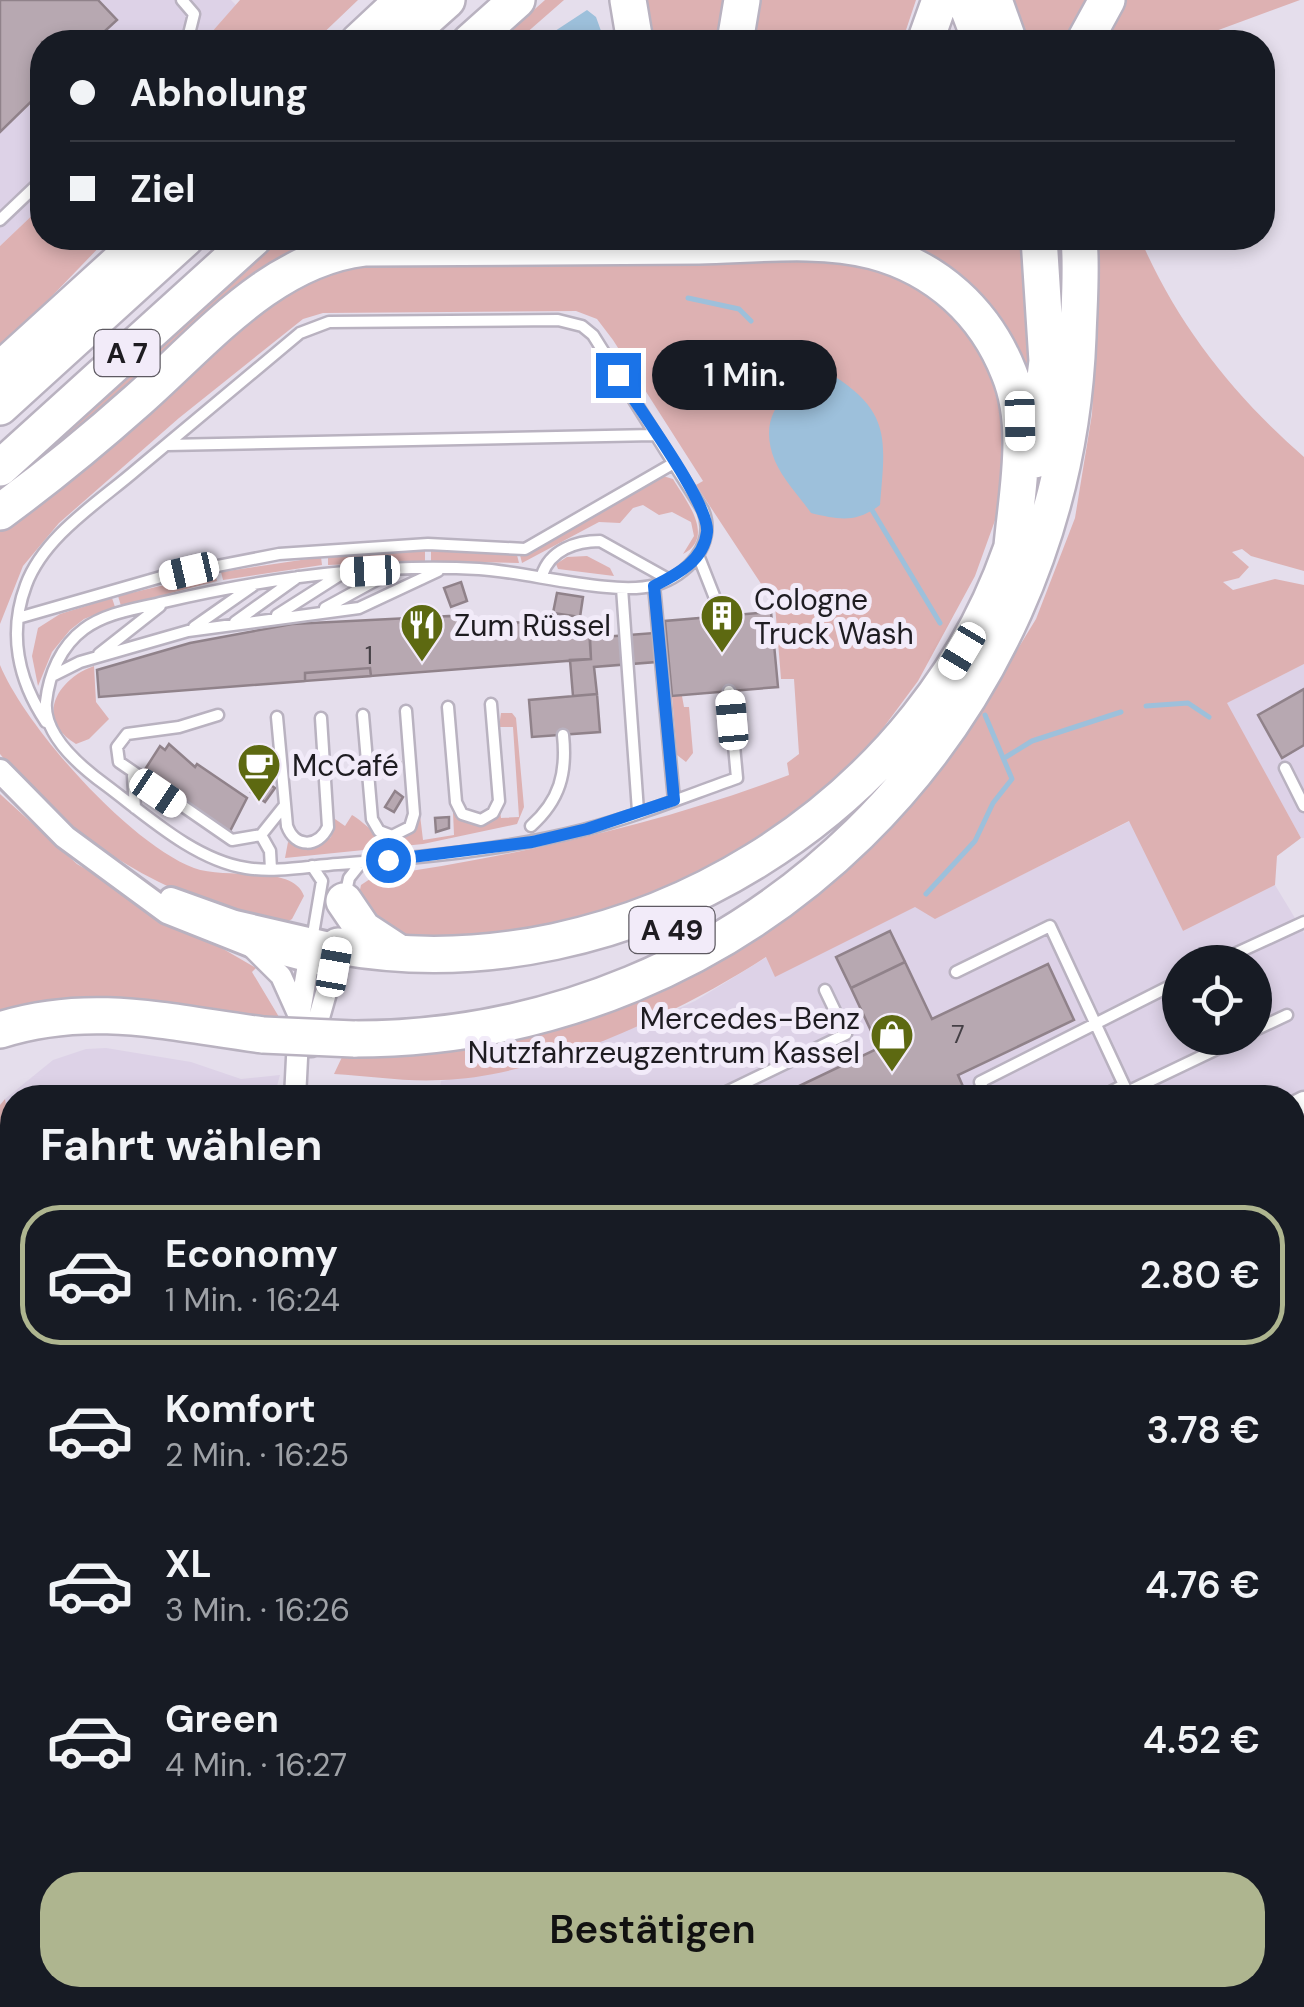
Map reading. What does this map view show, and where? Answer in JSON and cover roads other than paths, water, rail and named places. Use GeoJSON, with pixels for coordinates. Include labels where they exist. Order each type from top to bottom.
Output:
{"type":"FeatureCollection","features":[{"type":"Feature","properties":{"kind":"highway"},"geometry":{"type":"LineString","coordinates":[[353,30],[375,0]]}},
{"type":"Feature","properties":{"kind":"highway"},"geometry":{"type":"LineString","coordinates":[[371,30],[403,0]]}},
{"type":"Feature","properties":{"kind":"highway"},"geometry":{"type":"LineString","coordinates":[[413,30],[446,0]]}},
{"type":"Feature","properties":{"kind":"highway"},"geometry":{"type":"LineString","coordinates":[[483,30],[516,0]]}},
{"type":"Feature","properties":{"kind":"highway"},"geometry":{"type":"LineString","coordinates":[[628,0],[634,30]]}},
{"type":"Feature","properties":{"kind":"highway"},"geometry":{"type":"LineString","coordinates":[[737,30],[742,0]]}},
{"type":"Feature","properties":{"kind":"highway"},"geometry":{"type":"LineString","coordinates":[[929,30],[940,0]]}},
{"type":"Feature","properties":{"kind":"highway"},"geometry":{"type":"LineString","coordinates":[[965,0],[976,30]]}},
{"type":"Feature","properties":{"kind":"highway"},"geometry":{"type":"LineString","coordinates":[[994,0],[1005,30]]}},
{"type":"Feature","properties":{"kind":"highway"},"geometry":{"type":"LineString","coordinates":[[1091,30],[1107,0]]}},
{"type":"Feature","properties":{"kind":"highway"},"geometry":{"type":"LineString","coordinates":[[0,370],[132,250]]}},
{"type":"Feature","properties":{"kind":"highway","name":"A 7"},"geometry":{"type":"LineString","coordinates":[[0,407],[173,250]]}},
{"type":"Feature","properties":{"kind":"highway","name":"A 7"},"geometry":{"type":"LineString","coordinates":[[0,468],[241,250]]}},
{"type":"Feature","properties":{"kind":"highway"},"geometry":{"type":"LineString","coordinates":[[0,512],[84,447],[261,291],[295,268],[347,250]]}},
{"type":"Feature","properties":{"kind":"highway"},"geometry":{"type":"LineString","coordinates":[[871,250],[924,272],[969,306],[986,328],[1010,375],[1020,444],[1012,546]]}},
{"type":"Feature","properties":{"kind":"highway","name":"A 49"},"geometry":{"type":"LineString","coordinates":[[331,938],[399,953],[484,952],[605,929],[692,896],[780,846],[869,772],[923,709],[974,631],[1012,546],[1029,490],[1044,407],[1047,316],[1040,250]]}},
{"type":"Feature","properties":{"kind":"highway","name":"A 49"},"geometry":{"type":"LineString","coordinates":[[331,938],[396,976],[494,974],[589,958],[680,927],[750,890],[821,843],[947,728],[1003,639],[1048,530],[1068,454],[1078,336],[1068,250]]}},
{"type":"Feature","properties":{"kind":"highway"},"geometry":{"type":"LineString","coordinates":[[1078,336],[1079,250]]}},
{"type":"Feature","properties":{"kind":"highway"},"geometry":{"type":"LineString","coordinates":[[0,1030],[50,1016],[114,1012],[263,1035],[354,1040],[494,1026],[620,988],[698,950],[770,907],[840,853],[914,778],[947,728]]}},
{"type":"Feature","properties":{"kind":"street"},"geometry":{"type":"LineString","coordinates":[[0,772],[65,836],[167,912],[250,945],[281,976],[299,1018]]}},
{"type":"Feature","properties":{"kind":"street"},"geometry":{"type":"LineString","coordinates":[[134,886],[235,922],[331,938]]}},
{"type":"Feature","properties":{"kind":"street"},"geometry":{"type":"LineString","coordinates":[[250,945],[331,938]]}},
{"type":"Feature","properties":{"kind":"street"},"geometry":{"type":"LineString","coordinates":[[296,1085],[299,1018],[331,938]]}},
{"type":"Feature","properties":{"kind":"street"},"geometry":{"type":"LineString","coordinates":[[298,1085],[331,938]]}},
{"type":"Feature","properties":{"kind":"lane"},"geometry":{"type":"LineString","coordinates":[[182,0],[194,14],[190,30]]}},
{"type":"Feature","properties":{"kind":"lane"},"geometry":{"type":"LineString","coordinates":[[0,220],[30,191]]}},
{"type":"Feature","properties":{"kind":"lane"},"geometry":{"type":"LineString","coordinates":[[46,722],[52,677],[66,647],[93,623],[165,602],[299,576],[444,568],[542,575],[622,588],[654,586],[698,555],[706,540],[706,519],[593,334],[574,322],[330,322],[300,333],[167,444],[54,541],[30,575],[18,618],[22,675],[46,722],[98,780],[208,856],[245,868],[362,862],[532,842],[587,829],[737,778],[729,691]]}},
{"type":"Feature","properties":{"kind":"lane"},"geometry":{"type":"LineString","coordinates":[[167,444],[654,435]]}},
{"type":"Feature","properties":{"kind":"lane"},"geometry":{"type":"LineString","coordinates":[[18,618],[162,578],[280,554],[428,544],[525,549],[674,463]]}},
{"type":"Feature","properties":{"kind":"lane"},"geometry":{"type":"LineString","coordinates":[[542,575],[552,557],[572,545],[600,540],[668,579]]}},
{"type":"Feature","properties":{"kind":"lane"},"geometry":{"type":"LineString","coordinates":[[698,555],[722,616]]}},
{"type":"Feature","properties":{"kind":"lane"},"geometry":{"type":"LineString","coordinates":[[52,677],[94,657],[188,631],[359,608],[444,568]]}},
{"type":"Feature","properties":{"kind":"lane"},"geometry":{"type":"LineString","coordinates":[[320,611],[395,570]]}},
{"type":"Feature","properties":{"kind":"lane"},"geometry":{"type":"LineString","coordinates":[[274,617],[344,572]]}},
{"type":"Feature","properties":{"kind":"lane"},"geometry":{"type":"LineString","coordinates":[[234,623],[299,576]]}},
{"type":"Feature","properties":{"kind":"lane"},"geometry":{"type":"LineString","coordinates":[[188,631],[259,582]]}},
{"type":"Feature","properties":{"kind":"lane"},"geometry":{"type":"LineString","coordinates":[[654,586],[674,800]]}},
{"type":"Feature","properties":{"kind":"lane"},"geometry":{"type":"LineString","coordinates":[[622,588],[638,810]]}},
{"type":"Feature","properties":{"kind":"lane"},"geometry":{"type":"LineString","coordinates":[[94,657],[165,602]]}},
{"type":"Feature","properties":{"kind":"lane"},"geometry":{"type":"LineString","coordinates":[[448,707],[456,802],[462,814],[481,820],[493,813],[499,801],[491,704]]}},
{"type":"Feature","properties":{"kind":"lane"},"geometry":{"type":"LineString","coordinates":[[363,715],[372,820],[379,831],[392,836],[405,832],[414,814],[406,711]]}},
{"type":"Feature","properties":{"kind":"lane"},"geometry":{"type":"LineString","coordinates":[[218,715],[179,727],[128,734],[119,743],[117,757],[133,776],[227,838],[242,840],[261,835],[285,806]]}},
{"type":"Feature","properties":{"kind":"lane"},"geometry":{"type":"LineString","coordinates":[[278,717],[287,826],[294,838],[307,843],[325,834],[328,820],[321,718]]}},
{"type":"Feature","properties":{"kind":"lane"},"geometry":{"type":"LineString","coordinates":[[531,826],[552,803],[563,780],[563,735]]}},
{"type":"Feature","properties":{"kind":"lane"},"geometry":{"type":"LineString","coordinates":[[1285,768],[1304,806]]}},
{"type":"Feature","properties":{"kind":"lane"},"geometry":{"type":"LineString","coordinates":[[133,776],[136,808]]}},
{"type":"Feature","properties":{"kind":"lane"},"geometry":{"type":"LineString","coordinates":[[261,835],[270,851],[271,869]]}},
{"type":"Feature","properties":{"kind":"lane"},"geometry":{"type":"LineString","coordinates":[[331,938],[349,878],[362,862]]}},
{"type":"Feature","properties":{"kind":"lane"},"geometry":{"type":"LineString","coordinates":[[312,866],[322,881],[331,938]]}},
{"type":"Feature","properties":{"kind":"lane"},"geometry":{"type":"LineString","coordinates":[[1254,945],[1304,922]]}},
{"type":"Feature","properties":{"kind":"lane"},"geometry":{"type":"LineString","coordinates":[[956,972],[1050,926],[1124,1085]]}},
{"type":"Feature","properties":{"kind":"lane"},"geometry":{"type":"LineString","coordinates":[[741,1085],[846,1034],[826,990]]}},
{"type":"Feature","properties":{"kind":"lane"},"geometry":{"type":"LineString","coordinates":[[982,1085],[980,1082],[1162,990]]}},
{"type":"Feature","properties":{"kind":"lane"},"geometry":{"type":"LineString","coordinates":[[1272,1022],[1286,1015]]}},
{"type":"Feature","properties":{"kind":"lane"},"geometry":{"type":"LineString","coordinates":[[1142,1085],[1204,1055]]}},
{"type":"Feature","properties":{"kind":"water"},"geometry":{"type":"Polygon","coordinates":[[[587,10],[596,17],[601,30],[557,30],[587,10]]]}},
{"type":"Feature","properties":{"kind":"water"},"geometry":{"type":"Polygon","coordinates":[[[834,376],[866,403],[881,431],[883,446],[880,505],[863,515],[847,518],[811,513],[782,475],[770,444],[769,428],[780,403],[803,385],[834,376]]]}},
{"type":"Feature","properties":{"kind":"waterway"},"geometry":{"type":"LineString","coordinates":[[688,298],[739,309],[751,321]]}},
{"type":"Feature","properties":{"kind":"waterway"},"geometry":{"type":"LineString","coordinates":[[869,505],[940,623]]}},
{"type":"Feature","properties":{"kind":"waterway"},"geometry":{"type":"LineString","coordinates":[[1146,706],[1188,703],[1209,717]]}},
{"type":"Feature","properties":{"kind":"waterway"},"geometry":{"type":"LineString","coordinates":[[1006,757],[1032,741],[1121,712]]}},
{"type":"Feature","properties":{"kind":"waterway"},"geometry":{"type":"LineString","coordinates":[[926,894],[975,841],[993,803],[1012,779],[985,715]]}},
{"type":"Feature","properties":{"kind":"place","name":"Cologne Truck Wash"},"geometry":{"type":"Point","coordinates":[722,654]}},
{"type":"Feature","properties":{"kind":"place","name":"Zum Rüssel"},"geometry":{"type":"Point","coordinates":[422,663]}},
{"type":"Feature","properties":{"kind":"place","name":"McCafé"},"geometry":{"type":"Point","coordinates":[259,803]}},
{"type":"Feature","properties":{"kind":"place","name":"Mercedes-Benz Nutzfahrzeugzentrum Kassel"},"geometry":{"type":"Point","coordinates":[892,1073]}}]}
